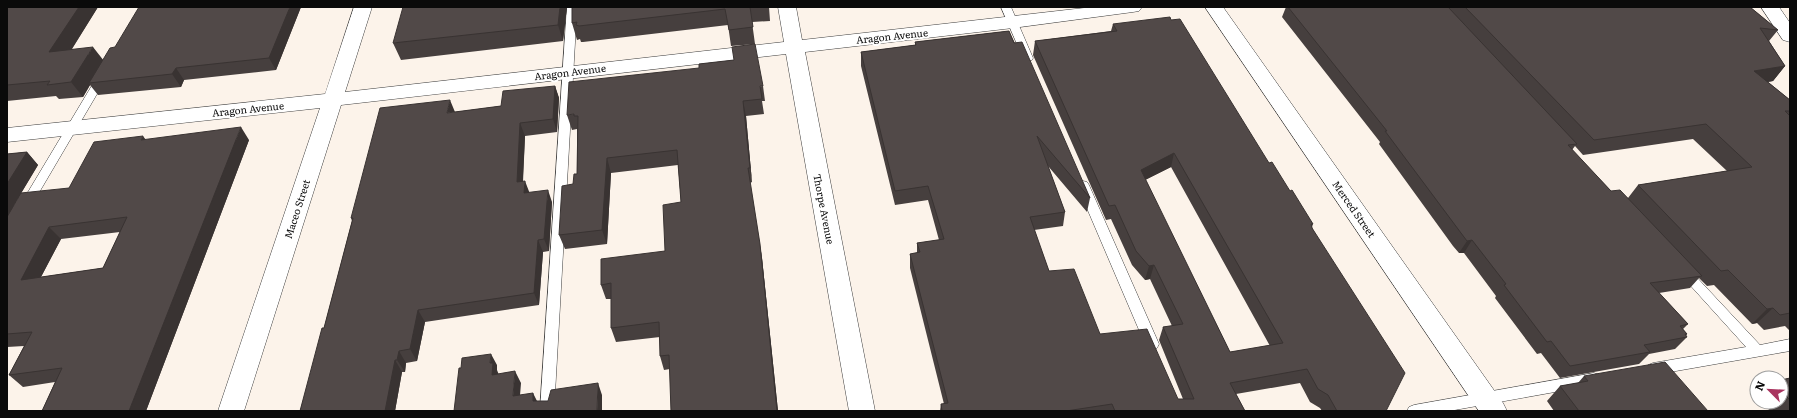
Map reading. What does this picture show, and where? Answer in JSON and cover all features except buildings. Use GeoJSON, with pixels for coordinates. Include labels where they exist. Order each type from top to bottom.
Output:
{"type":"FeatureCollection","features":[{"type":"Feature","properties":{"kind":"street","name":"Maceo Street"},"geometry":{"type":"LineString","coordinates":[[231,411],[363,7]]}},
{"type":"Feature","properties":{"kind":"street","name":"Thorpe Avenue"},"geometry":{"type":"LineString","coordinates":[[787,7],[862,411]]}},
{"type":"Feature","properties":{"kind":"street","name":"Aragon Avenue"},"geometry":{"type":"LineString","coordinates":[[7,135],[332,100],[794,47],[1010,15],[1133,7]]}},
{"type":"Feature","properties":{"kind":"street","name":"Merced Street"},"geometry":{"type":"LineString","coordinates":[[1214,7],[1490,404]]}},
{"type":"Feature","properties":{"kind":"street"},"geometry":{"type":"LineString","coordinates":[[1770,7],[1790,36]]}},
{"type":"Feature","properties":{"kind":"lane"},"geometry":{"type":"LineString","coordinates":[[547,411],[572,7]]}},
{"type":"Feature","properties":{"kind":"lane"},"geometry":{"type":"LineString","coordinates":[[1010,15],[1032,67]]}},
{"type":"Feature","properties":{"kind":"lane"},"geometry":{"type":"LineString","coordinates":[[19,218],[108,67]]}},
{"type":"Feature","properties":{"kind":"lane"},"geometry":{"type":"LineString","coordinates":[[1080,177],[1156,352]]}},
{"type":"Feature","properties":{"kind":"lane"},"geometry":{"type":"LineString","coordinates":[[1676,264],[1758,351]]}},
{"type":"Feature","properties":{"kind":"lane"},"geometry":{"type":"LineString","coordinates":[[1641,371],[1790,345]]}},
{"type":"Feature","properties":{"kind":"lane"},"geometry":{"type":"LineString","coordinates":[[1414,411],[1490,404],[1610,376]]}}]}
